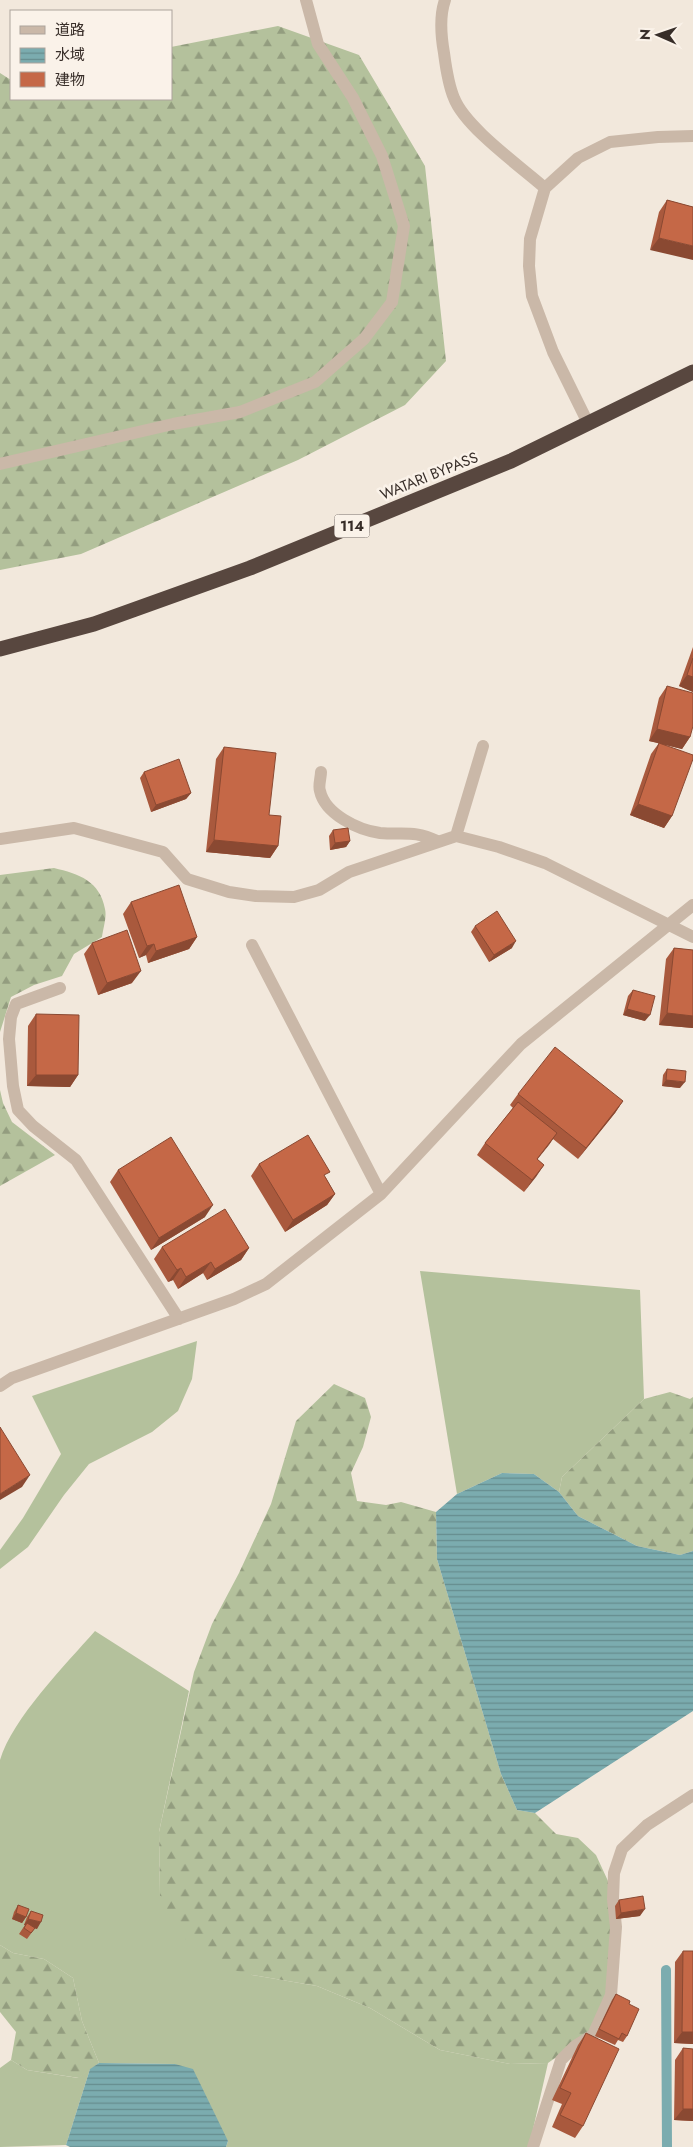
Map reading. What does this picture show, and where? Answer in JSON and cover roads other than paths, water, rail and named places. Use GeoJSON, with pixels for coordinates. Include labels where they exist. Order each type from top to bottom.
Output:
{"type":"FeatureCollection","features":[{"type":"Feature","properties":{"kind":"highway","name":"WATARI BYPASS"},"geometry":{"type":"LineString","coordinates":[[0,649],[94,624],[250,568],[511,461],[693,372]]}},
{"type":"Feature","properties":{"kind":"street"},"geometry":{"type":"LineString","coordinates":[[0,464],[174,424],[240,412],[315,382],[364,339],[392,302],[404,226],[382,156],[353,98],[318,44],[306,0]]}},
{"type":"Feature","properties":{"kind":"street"},"geometry":{"type":"LineString","coordinates":[[445,0],[441,33],[446,70],[454,99],[466,117],[487,139],[545,188]]}},
{"type":"Feature","properties":{"kind":"street"},"geometry":{"type":"LineString","coordinates":[[588,423],[553,352],[532,296],[529,266],[530,239],[545,188],[578,158],[610,142],[658,136],[693,136]]}},
{"type":"Feature","properties":{"kind":"street"},"geometry":{"type":"LineString","coordinates":[[456,836],[483,746]]}},
{"type":"Feature","properties":{"kind":"street"},"geometry":{"type":"LineString","coordinates":[[321,772],[319,790],[325,805],[342,820],[378,833],[421,834],[437,841]]}},
{"type":"Feature","properties":{"kind":"street"},"geometry":{"type":"LineString","coordinates":[[0,839],[74,828],[162,852],[187,879],[229,892],[256,896],[294,897],[319,890],[349,872],[456,836],[499,847],[545,863],[693,937]]}},
{"type":"Feature","properties":{"kind":"street"},"geometry":{"type":"LineString","coordinates":[[0,1386],[12,1378],[234,1299],[266,1284],[381,1194],[521,1044],[693,904]]}},
{"type":"Feature","properties":{"kind":"street"},"geometry":{"type":"LineString","coordinates":[[252,945],[381,1194]]}},
{"type":"Feature","properties":{"kind":"street"},"geometry":{"type":"LineString","coordinates":[[60,988],[16,1004],[11,1017],[10,1048],[13,1086],[18,1110],[33,1126],[76,1160],[179,1319]]}},
{"type":"Feature","properties":{"kind":"street"},"geometry":{"type":"LineString","coordinates":[[533,2147],[561,2060],[575,2046],[593,2036],[612,1995],[616,1927],[613,1899],[614,1873],[622,1849],[647,1826],[693,1795]]}},
{"type":"Feature","properties":{"kind":"water"},"geometry":{"type":"Polygon","coordinates":[[[502,1473],[534,1474],[559,1492],[578,1516],[637,1546],[680,1555],[693,1551],[693,1711],[535,1813],[517,1810],[501,1774],[437,1559],[436,1512],[457,1494],[502,1473]]]}},
{"type":"Feature","properties":{"kind":"water"},"geometry":{"type":"Polygon","coordinates":[[[99,2063],[175,2064],[193,2069],[228,2141],[226,2147],[70,2147],[66,2145],[90,2069],[99,2063]]]}},
{"type":"Feature","properties":{"kind":"waterway"},"geometry":{"type":"LineString","coordinates":[[666,1970],[667,2147]]}}]}
